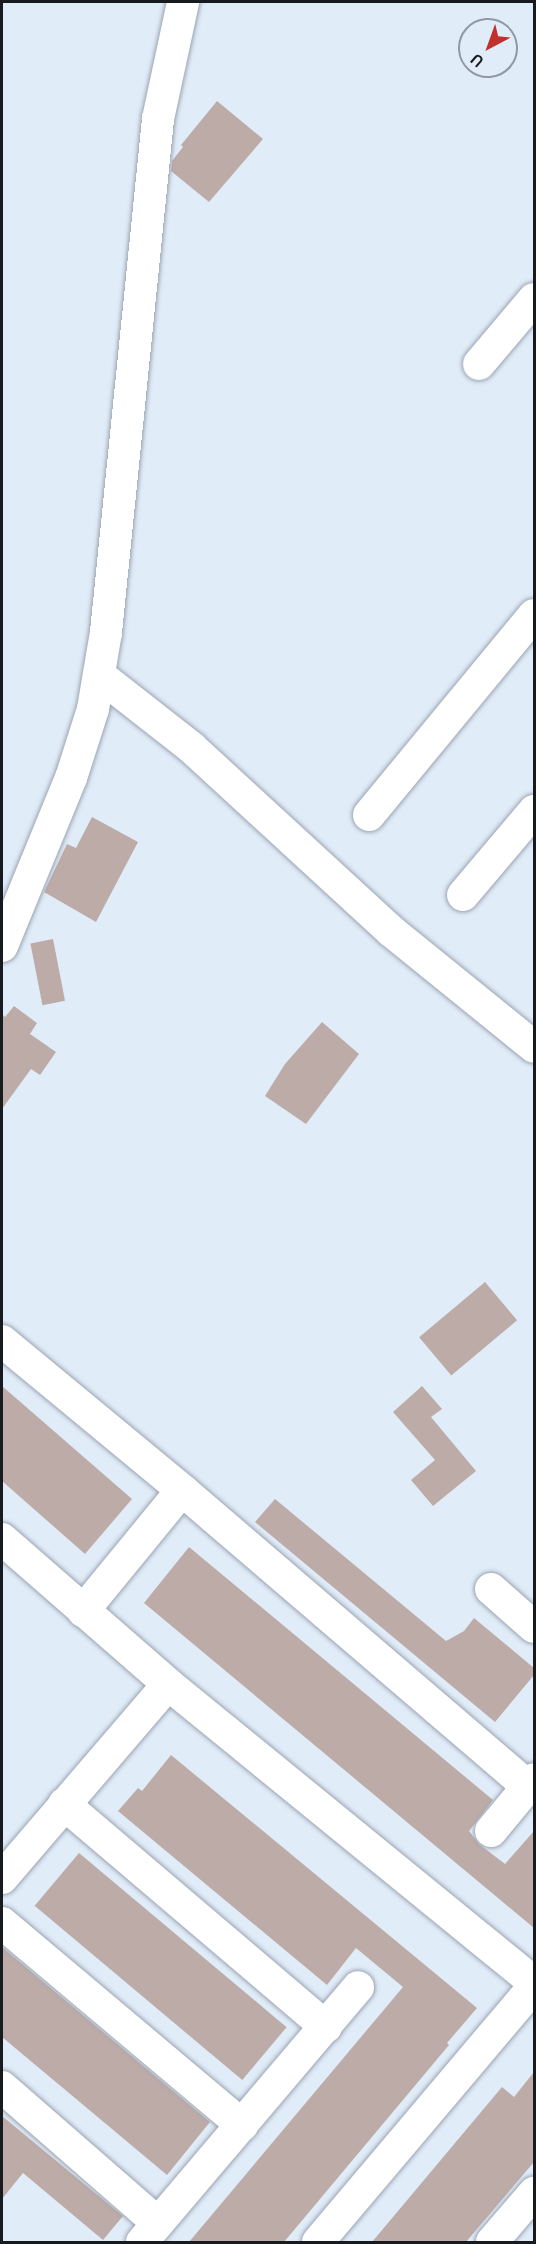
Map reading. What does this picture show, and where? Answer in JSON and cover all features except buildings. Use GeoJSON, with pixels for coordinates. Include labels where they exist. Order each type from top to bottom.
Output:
{"type":"FeatureCollection","features":[{"type":"Feature","properties":{"kind":"street"},"geometry":{"type":"LineString","coordinates":[[2,946],[71,778],[93,710],[106,632],[158,119],[183,2]]}},
{"type":"Feature","properties":{"kind":"street"},"geometry":{"type":"LineString","coordinates":[[479,364],[534,298]]}},
{"type":"Feature","properties":{"kind":"street"},"geometry":{"type":"LineString","coordinates":[[369,815],[534,615]]}},
{"type":"Feature","properties":{"kind":"street"},"geometry":{"type":"LineString","coordinates":[[99,675],[192,748],[391,931],[534,1047]]}},
{"type":"Feature","properties":{"kind":"street"},"geometry":{"type":"LineString","coordinates":[[463,895],[534,811]]}},
{"type":"Feature","properties":{"kind":"street"},"geometry":{"type":"LineString","coordinates":[[2,1341],[531,1783],[490,1831]]}},
{"type":"Feature","properties":{"kind":"street"},"geometry":{"type":"LineString","coordinates":[[83,1611],[182,1490]]}},
{"type":"Feature","properties":{"kind":"street"},"geometry":{"type":"LineString","coordinates":[[2,1539],[168,1684],[534,1985],[318,2242]]}},
{"type":"Feature","properties":{"kind":"street"},"geometry":{"type":"LineString","coordinates":[[490,1589],[534,1627]]}},
{"type":"Feature","properties":{"kind":"street"},"geometry":{"type":"LineString","coordinates":[[2,1878],[168,1684]]}},
{"type":"Feature","properties":{"kind":"street"},"geometry":{"type":"LineString","coordinates":[[64,1804],[326,2027]]}},
{"type":"Feature","properties":{"kind":"street"},"geometry":{"type":"LineString","coordinates":[[2,1923],[242,2125]]}},
{"type":"Feature","properties":{"kind":"street"},"geometry":{"type":"LineString","coordinates":[[2,2087],[150,2233],[358,1988]]}},
{"type":"Feature","properties":{"kind":"street"},"geometry":{"type":"LineString","coordinates":[[492,2242],[534,2195]]}}]}
